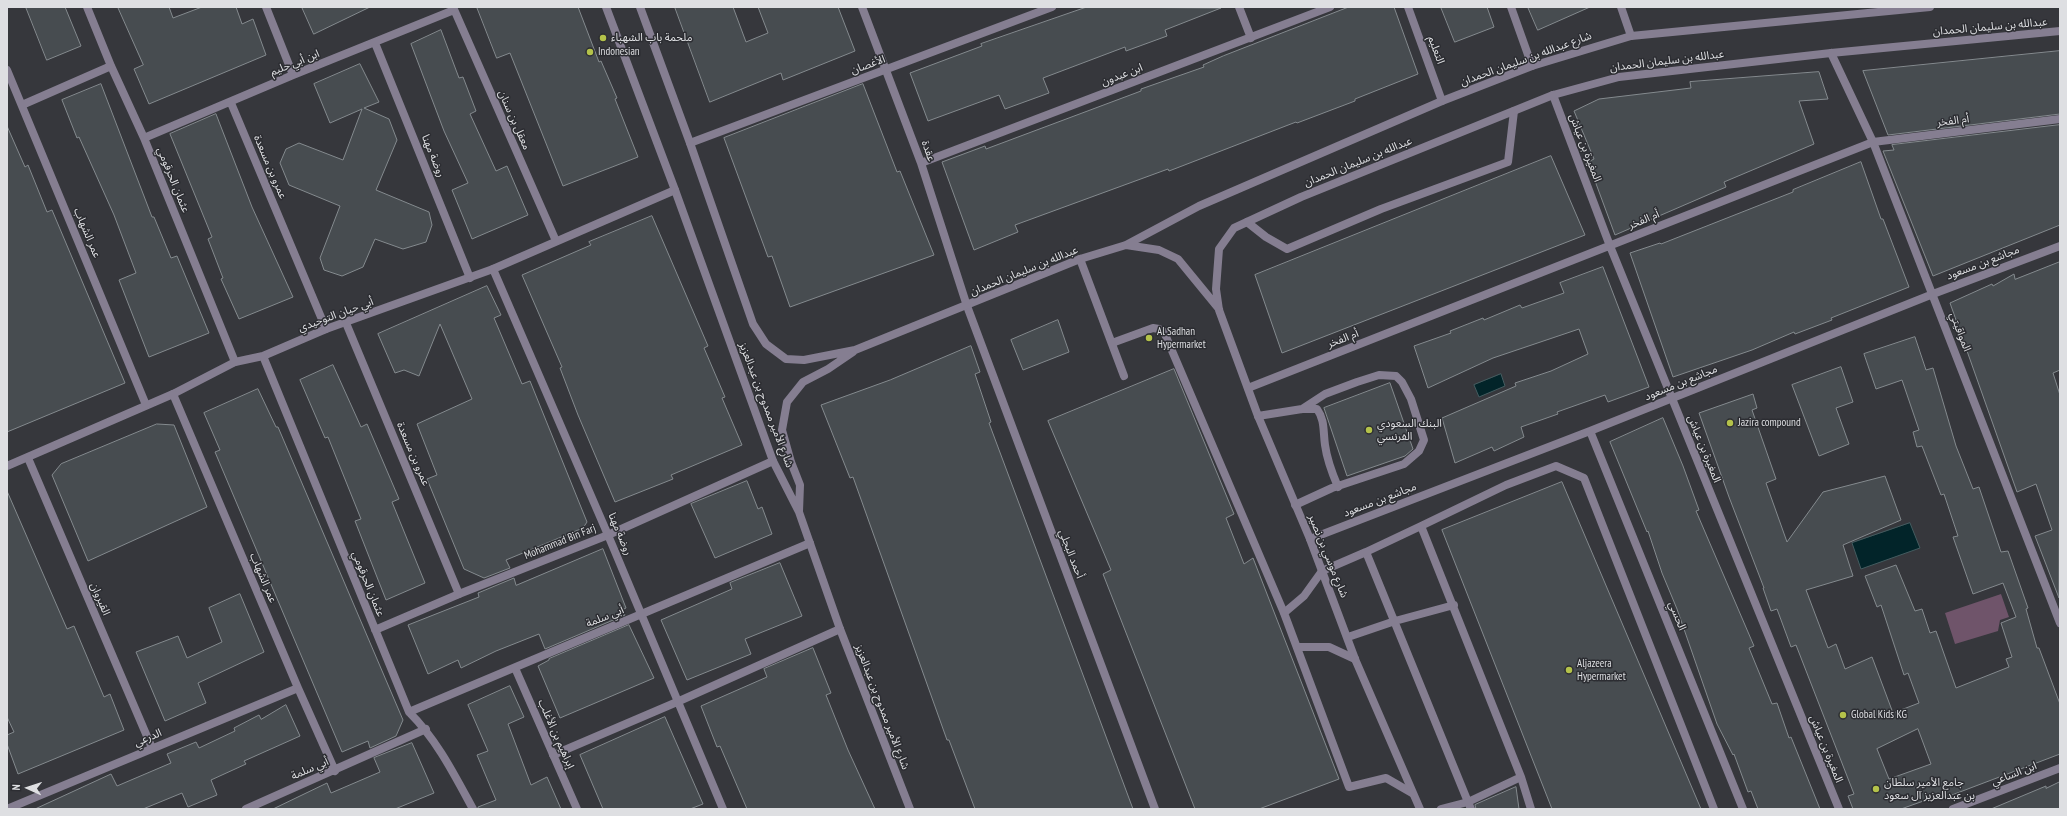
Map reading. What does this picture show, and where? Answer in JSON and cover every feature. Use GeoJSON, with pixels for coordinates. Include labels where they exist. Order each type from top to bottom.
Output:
{"type":"FeatureCollection","features":[{"type":"Feature","properties":{"kind":"street","name":"عثمان الحرقومي"},"geometry":{"type":"LineString","coordinates":[[87,7],[111,66],[144,138],[235,362]]}},
{"type":"Feature","properties":{"kind":"street"},"geometry":{"type":"LineString","coordinates":[[266,7],[293,74]]}},
{"type":"Feature","properties":{"kind":"street","name":"شارع الأمير ممدوح بن عبدالعزيز"},"geometry":{"type":"LineString","coordinates":[[606,7],[675,190],[773,461],[799,512],[840,629],[910,809]]}},
{"type":"Feature","properties":{"kind":"street"},"geometry":{"type":"LineString","coordinates":[[640,7],[690,143],[753,324],[766,344],[786,359],[804,360],[855,350]]}},
{"type":"Feature","properties":{"kind":"street","name":"عقدة"},"geometry":{"type":"LineString","coordinates":[[862,7],[921,162],[967,306]]}},
{"type":"Feature","properties":{"kind":"street","name":"الأغصان"},"geometry":{"type":"LineString","coordinates":[[690,143],[1052,7]]}},
{"type":"Feature","properties":{"kind":"street"},"geometry":{"type":"LineString","coordinates":[[1240,7],[1251,38]]}},
{"type":"Feature","properties":{"kind":"street","name":"ابن عبدون"},"geometry":{"type":"LineString","coordinates":[[921,162],[1330,7]]}},
{"type":"Feature","properties":{"kind":"street","name":"التعليم"},"geometry":{"type":"LineString","coordinates":[[1408,7],[1442,101]]}},
{"type":"Feature","properties":{"kind":"street"},"geometry":{"type":"LineString","coordinates":[[1511,7],[1532,66]]}},
{"type":"Feature","properties":{"kind":"street"},"geometry":{"type":"LineString","coordinates":[[1621,7],[1631,36]]}},
{"type":"Feature","properties":{"kind":"street","name":"شارع عبدالله بن سليمان الحمدان"},"geometry":{"type":"LineString","coordinates":[[1199,206],[1442,101],[1532,66],[1631,36],[1930,7]]}},
{"type":"Feature","properties":{"kind":"street","name":"ابن أبي حليم"},"geometry":{"type":"LineString","coordinates":[[144,138],[231,103],[293,74],[375,43],[453,9]]}},
{"type":"Feature","properties":{"kind":"street","name":"معقل بن سنان"},"geometry":{"type":"LineString","coordinates":[[453,9],[556,241]]}},
{"type":"Feature","properties":{"kind":"street","name":"عبدالله بن سليمان الحمدان"},"geometry":{"type":"LineString","coordinates":[[1219,310],[1216,289],[1219,249],[1234,228],[1301,197],[1553,95],[1619,77],[1831,52],[2060,31]]}},
{"type":"Feature","properties":{"kind":"street","name":"روضة مهنا"},"geometry":{"type":"LineString","coordinates":[[375,43],[470,278]]}},
{"type":"Feature","properties":{"kind":"street","name":"المواقيتي"},"geometry":{"type":"LineString","coordinates":[[1831,52],[1873,142],[2060,623]]}},
{"type":"Feature","properties":{"kind":"street"},"geometry":{"type":"LineString","coordinates":[[22,105],[111,66]]}},
{"type":"Feature","properties":{"kind":"street","name":"عمر الشهاب"},"geometry":{"type":"LineString","coordinates":[[7,70],[146,405]]}},
{"type":"Feature","properties":{"kind":"street","name":"المغيرة بن عياش"},"geometry":{"type":"LineString","coordinates":[[1553,95],[1610,246],[1839,809]]}},
{"type":"Feature","properties":{"kind":"street","name":"عمرو بن مسعدة"},"geometry":{"type":"LineString","coordinates":[[231,103],[326,329]]}},
{"type":"Feature","properties":{"kind":"street"},"geometry":{"type":"LineString","coordinates":[[1247,222],[1266,237],[1287,249],[1381,209],[1508,162],[1514,111]]}},
{"type":"Feature","properties":{"kind":"street","name":"أم الفخر"},"geometry":{"type":"LineString","coordinates":[[1248,388],[1873,142],[2060,119]]}},
{"type":"Feature","properties":{"kind":"street","name":"أبي حيان التوحيدي"},"geometry":{"type":"LineString","coordinates":[[7,466],[173,394],[235,362],[263,356],[326,329],[470,278],[675,190]]}},
{"type":"Feature","properties":{"kind":"street","name":"عبدالله بن سليمان الحمدان"},"geometry":{"type":"LineString","coordinates":[[855,350],[967,306],[1080,259],[1126,245],[1199,206]]}},
{"type":"Feature","properties":{"kind":"street"},"geometry":{"type":"LineString","coordinates":[[1126,245],[1159,250],[1178,259],[1219,310]]}},
{"type":"Feature","properties":{"kind":"street","name":"مجاشع بن مسعود"},"geometry":{"type":"LineString","coordinates":[[1310,539],[1590,431],[1933,294],[2060,246]]}},
{"type":"Feature","properties":{"kind":"street"},"geometry":{"type":"LineString","coordinates":[[1080,259],[1124,376]]}},
{"type":"Feature","properties":{"kind":"street","name":"روضة مهنا"},"geometry":{"type":"LineString","coordinates":[[493,269],[608,535],[723,809]]}},
{"type":"Feature","properties":{"kind":"street","name":"أحمد البجلي"},"geometry":{"type":"LineString","coordinates":[[967,306],[1155,809]]}},
{"type":"Feature","properties":{"kind":"street","name":"شارع موسي بن نصير"},"geometry":{"type":"LineString","coordinates":[[1219,310],[1258,416],[1310,539],[1348,636],[1355,659],[1420,809]]}},
{"type":"Feature","properties":{"kind":"street","name":"عمرو بن مسعدة"},"geometry":{"type":"LineString","coordinates":[[346,323],[459,594]]}},
{"type":"Feature","properties":{"kind":"street"},"geometry":{"type":"LineString","coordinates":[[1112,343],[1153,328],[1164,332],[1284,613],[1348,787],[1386,778],[1412,793]]}},
{"type":"Feature","properties":{"kind":"street"},"geometry":{"type":"LineString","coordinates":[[799,512],[800,485],[791,462],[782,430],[786,402],[803,382],[828,369],[855,350]]}},
{"type":"Feature","properties":{"kind":"street","name":"عثمان الحرقومي"},"geometry":{"type":"LineString","coordinates":[[263,356],[374,630],[409,712],[426,729],[451,768],[473,809]]}},
{"type":"Feature","properties":{"kind":"street"},"geometry":{"type":"LineString","coordinates":[[1296,505],[1338,487],[1404,464],[1419,451],[1424,440],[1411,399],[1402,382],[1396,376],[1384,375],[1325,394],[1302,408]]}},
{"type":"Feature","properties":{"kind":"street","name":"عمر الشهاب"},"geometry":{"type":"LineString","coordinates":[[173,394],[298,688],[335,771]]}},
{"type":"Feature","properties":{"kind":"street"},"geometry":{"type":"LineString","coordinates":[[1258,416],[1302,408],[1317,409],[1323,417],[1324,443],[1329,466],[1338,487]]}},
{"type":"Feature","properties":{"kind":"street","name":"الحسي"},"geometry":{"type":"LineString","coordinates":[[1590,431],[1743,809]]}},
{"type":"Feature","properties":{"kind":"street","name":"القيروان"},"geometry":{"type":"LineString","coordinates":[[28,458],[152,748]]}},
{"type":"Feature","properties":{"kind":"street","name":"Mohammad Bin Farj"},"geometry":{"type":"LineString","coordinates":[[374,630],[459,594],[608,535],[773,461]]}},
{"type":"Feature","properties":{"kind":"street"},"geometry":{"type":"LineString","coordinates":[[1284,613],[1307,593],[1322,571],[1366,552],[1506,485],[1556,466],[1584,478],[1714,809]]}},
{"type":"Feature","properties":{"kind":"street"},"geometry":{"type":"LineString","coordinates":[[1421,526],[1521,777],[1531,809]]}},
{"type":"Feature","properties":{"kind":"street","name":"أبي سلمة"},"geometry":{"type":"LineString","coordinates":[[409,712],[810,544]]}},
{"type":"Feature","properties":{"kind":"street"},"geometry":{"type":"LineString","coordinates":[[1366,552],[1470,806]]}},
{"type":"Feature","properties":{"kind":"street"},"geometry":{"type":"LineString","coordinates":[[1348,636],[1395,621],[1454,606]]}},
{"type":"Feature","properties":{"kind":"street"},"geometry":{"type":"LineString","coordinates":[[553,755],[677,702],[840,629]]}},
{"type":"Feature","properties":{"kind":"street"},"geometry":{"type":"LineString","coordinates":[[1297,647],[1329,647],[1355,659]]}},
{"type":"Feature","properties":{"kind":"street","name":"إبراهيم بن الأغلب"},"geometry":{"type":"LineString","coordinates":[[515,668],[577,809]]}},
{"type":"Feature","properties":{"kind":"street","name":"الدرعي"},"geometry":{"type":"LineString","coordinates":[[7,809],[298,688]]}},
{"type":"Feature","properties":{"kind":"street","name":"أبي سلمة"},"geometry":{"type":"LineString","coordinates":[[246,809],[335,771],[426,729]]}},
{"type":"Feature","properties":{"kind":"street","name":"ابن الساعي"},"geometry":{"type":"LineString","coordinates":[[1953,809],[2060,768]]}},
{"type":"Feature","properties":{"kind":"street"},"geometry":{"type":"LineString","coordinates":[[1441,809],[1470,806],[1521,777]]}},
{"type":"Feature","properties":{"kind":"shaded area"},"geometry":{"type":"Polygon","coordinates":[[[2001,594],[2009,617],[2000,620],[1998,631],[1955,644],[1945,613],[2001,594]]]}},
{"type":"Feature","properties":{"kind":"water"},"geometry":{"type":"Polygon","coordinates":[[[1501,374],[1505,386],[1479,397],[1474,385],[1501,374]]]}},
{"type":"Feature","properties":{"kind":"water"},"geometry":{"type":"Polygon","coordinates":[[[1910,523],[1920,548],[1861,569],[1852,543],[1910,523]]]}},
{"type":"Feature","properties":{"kind":"building"},"geometry":{"type":"Polygon","coordinates":[[[26,7],[65,7],[81,46],[47,60],[26,7]]]}},
{"type":"Feature","properties":{"kind":"building"},"geometry":{"type":"Polygon","coordinates":[[[118,7],[169,7],[173,18],[202,7],[236,7],[242,24],[253,19],[266,55],[149,104],[134,69],[143,65],[118,7]]]}},
{"type":"Feature","properties":{"kind":"building"},"geometry":{"type":"Polygon","coordinates":[[[302,7],[370,7],[314,34],[302,7]]]}},
{"type":"Feature","properties":{"kind":"building"},"geometry":{"type":"Polygon","coordinates":[[[477,7],[578,7],[599,62],[601,61],[617,98],[615,99],[638,157],[563,186],[510,53],[497,58],[477,7]]]}},
{"type":"Feature","properties":{"kind":"building"},"geometry":{"type":"Polygon","coordinates":[[[675,7],[733,7],[746,42],[768,33],[758,7],[838,7],[855,51],[783,80],[781,73],[710,102],[675,7]]]}},
{"type":"Feature","properties":{"kind":"building"},"geometry":{"type":"Polygon","coordinates":[[[1087,7],[1221,8],[1165,30],[1167,36],[1126,51],[1125,47],[1043,78],[1049,93],[1005,109],[999,95],[928,121],[910,73],[982,46],[981,44],[1087,7]]]}},
{"type":"Feature","properties":{"kind":"building"},"geometry":{"type":"Polygon","coordinates":[[[1349,7],[1394,7],[1418,74],[1355,99],[1355,101],[1169,171],[1168,169],[1015,225],[1018,232],[974,250],[942,162],[985,146],[986,149],[1141,91],[1141,89],[1204,67],[1203,65],[1223,56],[1349,7]]]}},
{"type":"Feature","properties":{"kind":"building"},"geometry":{"type":"Polygon","coordinates":[[[1441,7],[1487,7],[1494,27],[1455,42],[1441,7]]]}},
{"type":"Feature","properties":{"kind":"building"},"geometry":{"type":"Polygon","coordinates":[[[1528,7],[1590,7],[1538,30],[1528,7]]]}},
{"type":"Feature","properties":{"kind":"building"},"geometry":{"type":"Polygon","coordinates":[[[441,30],[459,78],[463,77],[476,111],[470,114],[496,171],[507,166],[528,215],[472,239],[452,190],[468,183],[444,131],[411,44],[441,30]]]}},
{"type":"Feature","properties":{"kind":"building"},"geometry":{"type":"Polygon","coordinates":[[[2060,51],[2060,114],[1888,135],[1863,71],[2060,51]]]}},
{"type":"Feature","properties":{"kind":"building"},"geometry":{"type":"Polygon","coordinates":[[[360,64],[379,102],[364,108],[389,119],[397,140],[376,190],[429,212],[432,225],[426,242],[403,249],[375,239],[363,267],[342,276],[324,270],[320,258],[340,206],[289,185],[280,163],[286,149],[299,143],[343,160],[362,109],[330,123],[314,84],[360,64]]]}},
{"type":"Feature","properties":{"kind":"building"},"geometry":{"type":"Polygon","coordinates":[[[1819,72],[1828,99],[1799,101],[1814,144],[1724,182],[1726,187],[1615,235],[1588,162],[1594,159],[1574,111],[1599,99],[1691,88],[1690,82],[1819,72]]]}},
{"type":"Feature","properties":{"kind":"building"},"geometry":{"type":"Polygon","coordinates":[[[101,84],[152,217],[154,217],[171,258],[177,256],[209,333],[149,357],[119,280],[136,273],[114,215],[79,137],[77,138],[62,100],[101,84]]]}},
{"type":"Feature","properties":{"kind":"building"},"geometry":{"type":"Polygon","coordinates":[[[863,84],[897,172],[900,171],[934,255],[790,307],[772,256],[768,257],[724,138],[863,84]]]}},
{"type":"Feature","properties":{"kind":"building"},"geometry":{"type":"Polygon","coordinates":[[[216,114],[252,207],[293,297],[239,319],[221,279],[223,278],[208,239],[212,237],[170,134],[216,114]]]}},
{"type":"Feature","properties":{"kind":"building"},"geometry":{"type":"Polygon","coordinates":[[[2060,125],[2060,225],[1933,276],[1883,151],[1894,150],[1892,145],[2060,125]]]}},
{"type":"Feature","properties":{"kind":"building"},"geometry":{"type":"Polygon","coordinates":[[[7,126],[25,167],[28,165],[47,212],[52,210],[125,383],[7,432],[7,126]]]}},
{"type":"Feature","properties":{"kind":"building"},"geometry":{"type":"Polygon","coordinates":[[[1551,156],[1585,235],[1282,353],[1255,275],[1551,156]]]}},
{"type":"Feature","properties":{"kind":"building"},"geometry":{"type":"Polygon","coordinates":[[[1861,162],[1881,219],[1883,219],[1909,287],[1831,318],[1832,320],[1795,334],[1794,332],[1752,350],[1673,377],[1630,253],[1660,243],[1661,244],[1793,192],[1793,190],[1861,162]]]}},
{"type":"Feature","properties":{"kind":"building"},"geometry":{"type":"Polygon","coordinates":[[[652,216],[708,346],[704,348],[725,397],[722,398],[742,445],[671,475],[673,479],[615,502],[578,415],[560,368],[562,367],[522,275],[591,245],[589,242],[652,216]]]}},
{"type":"Feature","properties":{"kind":"building"},"geometry":{"type":"Polygon","coordinates":[[[2060,262],[2060,370],[2053,373],[2060,395],[2059,598],[2035,536],[2052,530],[2036,484],[2017,492],[1950,303],[1992,284],[1993,286],[2014,274],[2015,279],[2060,262]]]}},
{"type":"Feature","properties":{"kind":"building"},"geometry":{"type":"Polygon","coordinates":[[[1603,267],[1649,387],[1608,402],[1605,395],[1557,412],[1558,414],[1521,427],[1524,437],[1494,451],[1492,447],[1455,463],[1442,418],[1516,386],[1515,383],[1551,371],[1588,354],[1579,329],[1493,358],[1428,388],[1414,346],[1451,333],[1450,331],[1483,318],[1484,320],[1520,305],[1522,308],[1564,293],[1560,283],[1603,267]]]}},
{"type":"Feature","properties":{"kind":"building"},"geometry":{"type":"Polygon","coordinates":[[[487,286],[501,315],[494,318],[522,384],[530,381],[587,522],[583,528],[506,560],[510,568],[484,578],[464,569],[427,479],[437,475],[417,424],[472,399],[440,324],[419,376],[404,370],[395,373],[378,334],[487,286]]]}},
{"type":"Feature","properties":{"kind":"building"},"geometry":{"type":"Polygon","coordinates":[[[1058,320],[1069,352],[1023,370],[1011,340],[1058,320]]]}},
{"type":"Feature","properties":{"kind":"building"},"geometry":{"type":"Polygon","coordinates":[[[1915,337],[1926,370],[1933,368],[1956,446],[1973,489],[1979,487],[2001,552],[2008,551],[2028,608],[2026,609],[2037,648],[2039,648],[2060,704],[2060,754],[1944,798],[1943,794],[1901,809],[1853,809],[1848,796],[1854,794],[1796,645],[1791,647],[1777,609],[1771,611],[1764,588],[1699,413],[1753,394],[1757,408],[1752,410],[1776,479],[1766,483],[1787,542],[1823,492],[1885,476],[1901,520],[1843,545],[1853,576],[1806,590],[1828,648],[1836,644],[1845,669],[1872,657],[1893,713],[1919,703],[1908,673],[1904,675],[1881,605],[1877,607],[1865,576],[1896,565],[1915,611],[1922,609],[1930,633],[1936,631],[1956,688],[2009,667],[2006,659],[2012,657],[2001,623],[2016,617],[2003,583],[1973,594],[1953,537],[1958,536],[1944,494],[1941,495],[1922,446],[1917,447],[1913,432],[1919,430],[1902,380],[1876,389],[1864,354],[1915,337]],[[1918,729],[1877,749],[1889,779],[1931,764],[1918,729]]]}},
{"type":"Feature","properties":{"kind":"building"},"geometry":{"type":"Polygon","coordinates":[[[971,346],[980,372],[975,374],[991,422],[989,423],[1133,809],[975,809],[949,740],[947,740],[853,477],[850,478],[821,405],[890,380],[971,346]]]}},
{"type":"Feature","properties":{"kind":"building"},"geometry":{"type":"Polygon","coordinates":[[[333,365],[361,427],[367,424],[399,499],[392,502],[425,583],[386,600],[355,521],[361,519],[328,437],[325,438],[300,380],[333,365]]]}},
{"type":"Feature","properties":{"kind":"building"},"geometry":{"type":"Polygon","coordinates":[[[1841,367],[1853,402],[1836,408],[1849,444],[1819,456],[1792,385],[1841,367]]]}},
{"type":"Feature","properties":{"kind":"building"},"geometry":{"type":"Polygon","coordinates":[[[1174,369],[1234,514],[1226,518],[1244,564],[1253,558],[1339,779],[1259,809],[1195,809],[1103,574],[1111,570],[1048,421],[1174,369]]]}},
{"type":"Feature","properties":{"kind":"building","name":"البنك السعودي الفرنسي"},"geometry":{"type":"Polygon","coordinates":[[[1390,383],[1413,449],[1405,456],[1347,476],[1324,408],[1390,383]]]}},
{"type":"Feature","properties":{"kind":"building"},"geometry":{"type":"Polygon","coordinates":[[[258,389],[276,427],[278,427],[403,720],[396,736],[370,748],[368,741],[342,752],[215,452],[220,450],[204,413],[258,389]]]}},
{"type":"Feature","properties":{"kind":"building"},"geometry":{"type":"Polygon","coordinates":[[[1663,418],[1699,510],[1696,511],[1754,646],[1749,648],[1772,704],[1777,703],[1789,738],[1791,737],[1820,809],[1758,809],[1751,791],[1748,792],[1734,754],[1733,755],[1717,724],[1648,531],[1647,532],[1610,442],[1663,418]]]}},
{"type":"Feature","properties":{"kind":"building"},"geometry":{"type":"Polygon","coordinates":[[[157,424],[174,425],[207,507],[88,561],[52,475],[61,464],[157,424]]]}},
{"type":"Feature","properties":{"kind":"building"},"geometry":{"type":"Polygon","coordinates":[[[747,481],[758,509],[762,507],[772,534],[715,558],[691,504],[747,481]]]}},
{"type":"Feature","properties":{"kind":"building","name":"Aljazeera Hypermarket"},"geometry":{"type":"Polygon","coordinates":[[[1562,482],[1701,809],[1552,809],[1442,530],[1562,482]]]}},
{"type":"Feature","properties":{"kind":"building"},"geometry":{"type":"Polygon","coordinates":[[[7,491],[67,629],[74,626],[104,697],[110,694],[124,730],[18,774],[7,744],[7,735],[14,732],[7,717],[7,491]]]}},
{"type":"Feature","properties":{"kind":"building"},"geometry":{"type":"Polygon","coordinates":[[[603,549],[626,608],[622,610],[625,615],[545,649],[539,634],[496,651],[461,668],[458,660],[428,674],[408,625],[479,597],[478,593],[514,578],[516,585],[603,549]]]}},
{"type":"Feature","properties":{"kind":"building"},"geometry":{"type":"Polygon","coordinates":[[[780,563],[802,616],[745,639],[751,654],[687,680],[661,620],[732,589],[730,583],[780,563]]]}},
{"type":"Feature","properties":{"kind":"building"},"geometry":{"type":"Polygon","coordinates":[[[240,594],[264,652],[198,683],[206,703],[165,721],[136,652],[178,636],[187,658],[222,642],[209,608],[240,594]]]}},
{"type":"Feature","properties":{"kind":"building"},"geometry":{"type":"Polygon","coordinates":[[[629,625],[654,678],[560,718],[538,666],[549,659],[629,625]]]}},
{"type":"Feature","properties":{"kind":"building"},"geometry":{"type":"Polygon","coordinates":[[[813,648],[831,693],[826,695],[848,750],[875,809],[747,809],[720,746],[717,747],[701,706],[767,677],[764,669],[813,648]]]}},
{"type":"Feature","properties":{"kind":"building"},"geometry":{"type":"Polygon","coordinates":[[[510,686],[524,717],[508,724],[531,785],[547,777],[561,809],[478,809],[478,807],[496,800],[477,755],[488,751],[468,705],[510,686]]]}},
{"type":"Feature","properties":{"kind":"building"},"geometry":{"type":"Polygon","coordinates":[[[286,705],[300,736],[244,761],[246,764],[211,780],[217,795],[188,807],[182,793],[143,809],[35,809],[111,774],[117,786],[171,763],[167,754],[196,742],[199,748],[235,731],[234,728],[259,715],[261,719],[286,705]]]}},
{"type":"Feature","properties":{"kind":"building"},"geometry":{"type":"Polygon","coordinates":[[[665,717],[703,804],[690,809],[603,809],[580,755],[665,717]]]}},
{"type":"Feature","properties":{"kind":"building"},"geometry":{"type":"Polygon","coordinates":[[[412,743],[434,793],[395,809],[273,809],[327,783],[331,793],[380,772],[374,758],[412,743]]]}},
{"type":"Feature","properties":{"kind":"building"},"geometry":{"type":"Polygon","coordinates":[[[2060,782],[2060,809],[1991,809],[2046,786],[2046,788],[2060,782]]]}},
{"type":"Feature","properties":{"kind":"building"},"geometry":{"type":"Polygon","coordinates":[[[1516,787],[1519,809],[1476,809],[1475,805],[1516,787]]]}},
{"type":"Feature","properties":{"kind":"place","name":"ملحمة باب الشهباء"},"geometry":{"type":"Point","coordinates":[603,38]}},
{"type":"Feature","properties":{"kind":"place","name":"Indonesian"},"geometry":{"type":"Point","coordinates":[590,52]}},
{"type":"Feature","properties":{"kind":"place","name":"Al Sadhan Hypermarket"},"geometry":{"type":"Point","coordinates":[1149,338]}},
{"type":"Feature","properties":{"kind":"place","name":"Jazira compound"},"geometry":{"type":"Point","coordinates":[1730,423]}},
{"type":"Feature","properties":{"kind":"place","name":"البنك السعودي الفرنسي"},"geometry":{"type":"Point","coordinates":[1369,430]}},
{"type":"Feature","properties":{"kind":"place","name":"Aljazeera Hypermarket"},"geometry":{"type":"Point","coordinates":[1569,670]}},
{"type":"Feature","properties":{"kind":"place","name":"Global Kids KG"},"geometry":{"type":"Point","coordinates":[1843,715]}},
{"type":"Feature","properties":{"kind":"place","name":"جامع الأمير سلطان بن عبدالعزيز آل سعود"},"geometry":{"type":"Point","coordinates":[1876,789]}}]}
